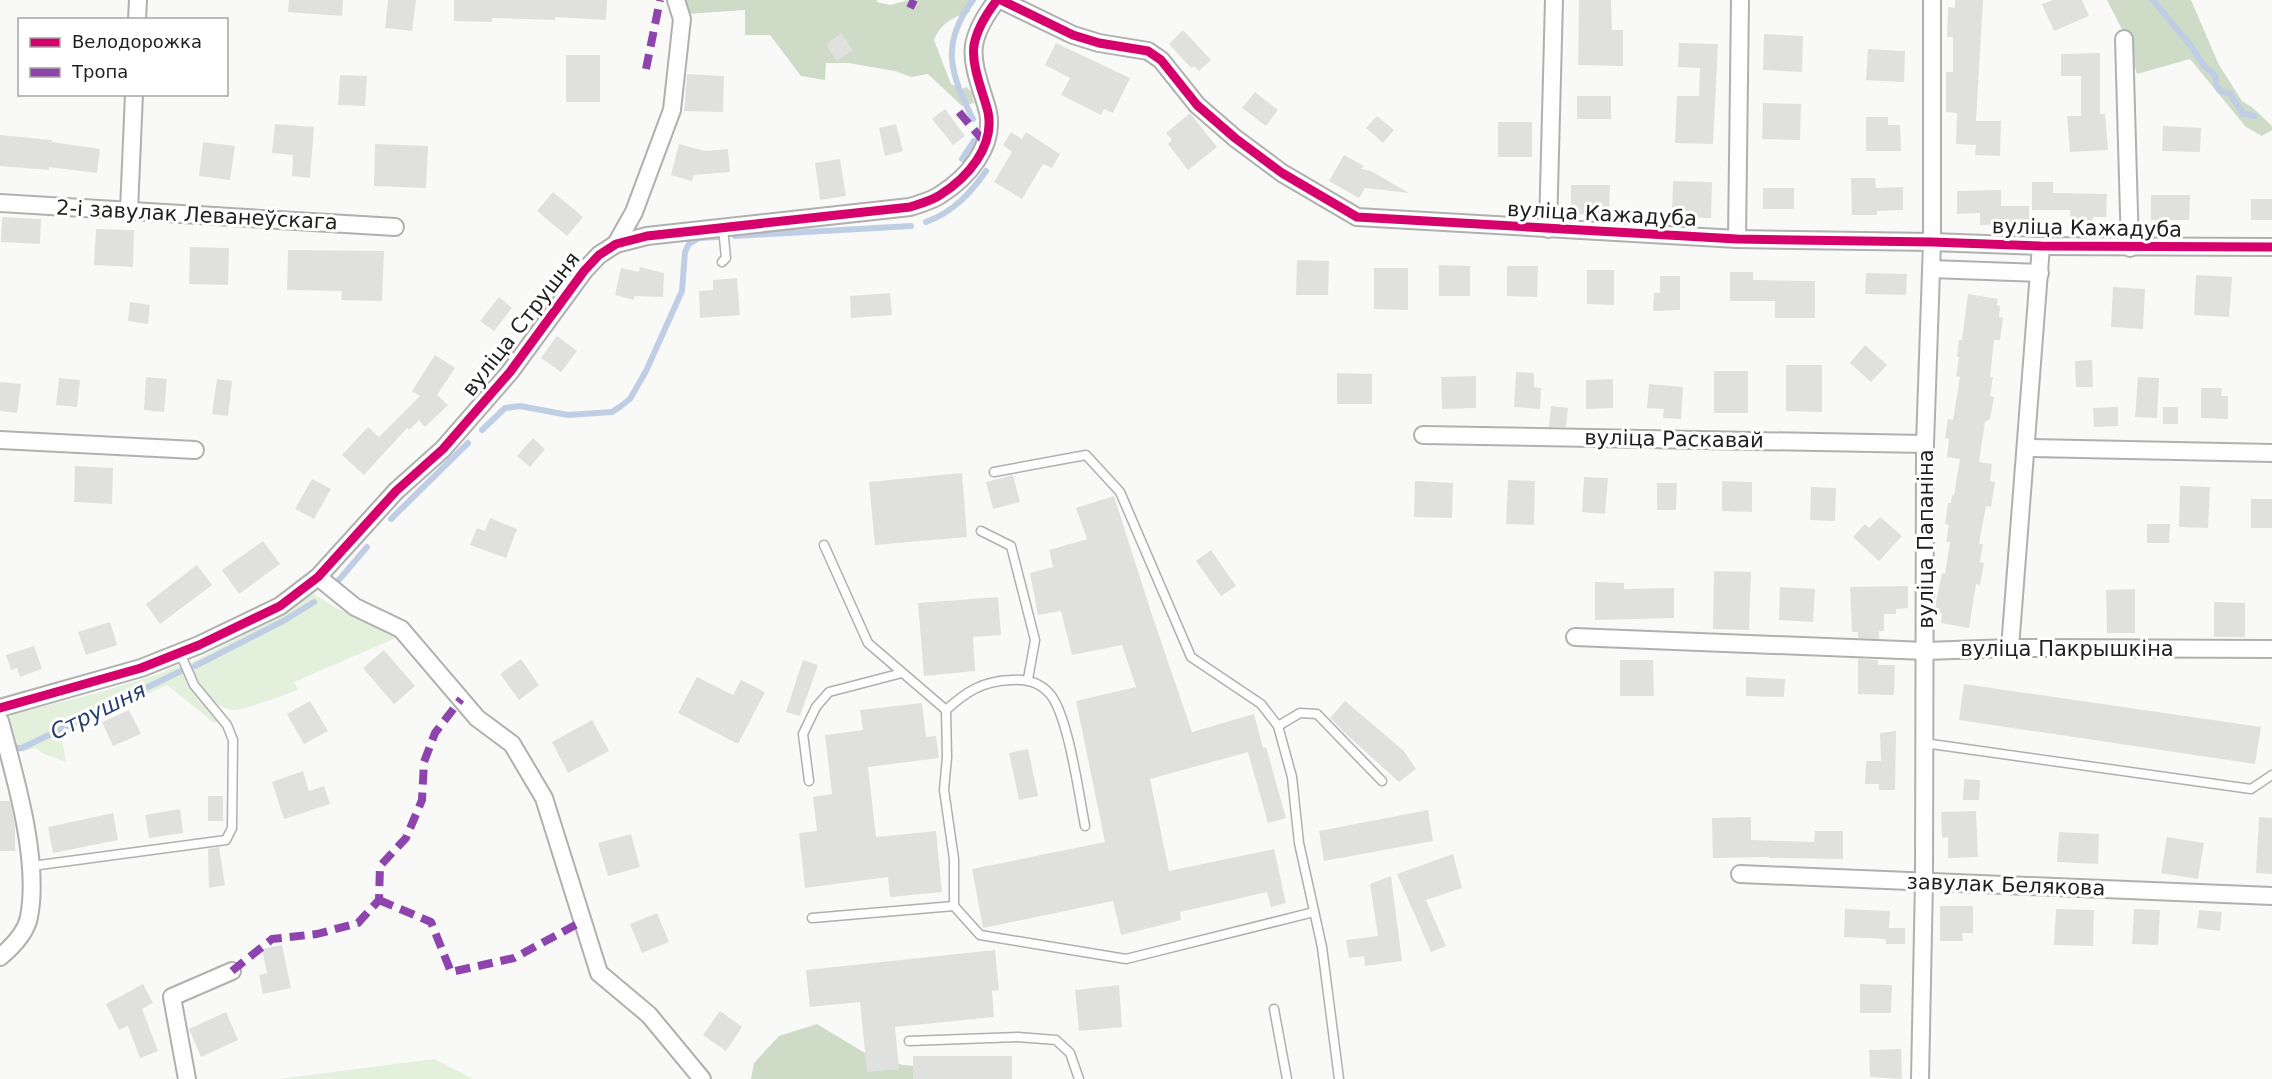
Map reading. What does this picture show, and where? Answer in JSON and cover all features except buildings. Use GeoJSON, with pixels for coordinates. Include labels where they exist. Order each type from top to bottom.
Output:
{"type":"FeatureCollection","features":[{"type":"Feature","properties":{"kind":"street"},"geometry":{"type":"LineString","coordinates":[[137,18],[138,0]]}},
{"type":"Feature","properties":{"kind":"street"},"geometry":{"type":"LineString","coordinates":[[616,244],[634,212],[672,110],[682,19],[676,0]]}},
{"type":"Feature","properties":{"kind":"street","name":"вуліца Струшня"},"geometry":{"type":"LineString","coordinates":[[0,708],[141,668],[280,606],[318,577],[396,491],[443,449],[510,372],[584,271],[599,255],[616,244],[647,236],[910,207],[939,196],[966,172],[986,144],[988,116],[977,70],[974,45],[983,19],[999,0]]}},
{"type":"Feature","properties":{"kind":"street","name":"вуліца Кажадуба"},"geometry":{"type":"LineString","coordinates":[[999,0],[1073,34],[1099,43],[1148,51],[1161,60],[1197,105],[1235,138],[1282,173],[1357,217],[1737,239],[2130,248],[2272,247]]}},
{"type":"Feature","properties":{"kind":"street"},"geometry":{"type":"LineString","coordinates":[[1548,229],[1554,0]]}},
{"type":"Feature","properties":{"kind":"street"},"geometry":{"type":"LineString","coordinates":[[1737,239],[1740,0]]}},
{"type":"Feature","properties":{"kind":"street","name":"вуліца Папаніна"},"geometry":{"type":"LineString","coordinates":[[1920,1079],[1926,651],[1925,444],[1932,242],[1932,0]]}},
{"type":"Feature","properties":{"kind":"street"},"geometry":{"type":"LineString","coordinates":[[2124,39],[2130,248]]}},
{"type":"Feature","properties":{"kind":"street"},"geometry":{"type":"LineString","coordinates":[[129,210],[134,96]]}},
{"type":"Feature","properties":{"kind":"street","name":"2-і завулак Леванеўскага"},"geometry":{"type":"LineString","coordinates":[[0,203],[395,227]]}},
{"type":"Feature","properties":{"kind":"street"},"geometry":{"type":"LineString","coordinates":[[2010,648],[2041,246]]}},
{"type":"Feature","properties":{"kind":"street"},"geometry":{"type":"LineString","coordinates":[[1931,269],[2040,273]]}},
{"type":"Feature","properties":{"kind":"street","name":"вуліца Раскавай"},"geometry":{"type":"LineString","coordinates":[[1423,435],[1925,444]]}},
{"type":"Feature","properties":{"kind":"street"},"geometry":{"type":"LineString","coordinates":[[0,440],[195,450]]}},
{"type":"Feature","properties":{"kind":"street"},"geometry":{"type":"LineString","coordinates":[[2027,448],[2272,453]]}},
{"type":"Feature","properties":{"kind":"street"},"geometry":{"type":"LineString","coordinates":[[318,577],[355,607],[401,629],[477,718],[512,744],[544,798],[599,973],[649,1015],[702,1079]]}},
{"type":"Feature","properties":{"kind":"street","name":"вуліца Пакрышкіна"},"geometry":{"type":"LineString","coordinates":[[1575,637],[1926,651],[2010,648],[2272,649]]}},
{"type":"Feature","properties":{"kind":"street"},"geometry":{"type":"LineString","coordinates":[[0,721],[14,774],[32,866],[29,918],[20,937],[0,957]]}},
{"type":"Feature","properties":{"kind":"street","name":"завулак Белякова"},"geometry":{"type":"LineString","coordinates":[[1740,874],[2272,896]]}},
{"type":"Feature","properties":{"kind":"street"},"geometry":{"type":"LineString","coordinates":[[187,1079],[172,997],[232,971]]}},
{"type":"Feature","properties":{"kind":"lane"},"geometry":{"type":"LineString","coordinates":[[722,262],[726,258],[723,228]]}},
{"type":"Feature","properties":{"kind":"lane"},"geometry":{"type":"LineString","coordinates":[[994,472],[1086,455],[1120,492],[1191,657],[1261,704],[1278,726],[1292,777],[1299,843],[1322,946],[1339,1079]]}},
{"type":"Feature","properties":{"kind":"lane"},"geometry":{"type":"LineString","coordinates":[[981,531],[1011,546],[1035,640],[1028,679]]}},
{"type":"Feature","properties":{"kind":"lane"},"geometry":{"type":"LineString","coordinates":[[824,544],[868,643],[945,710],[947,758],[944,790],[954,859],[954,906],[980,935],[1126,959],[1314,912]]}},
{"type":"Feature","properties":{"kind":"lane"},"geometry":{"type":"LineString","coordinates":[[32,866],[226,840],[232,828],[232,740],[227,725],[189,676],[180,652]]}},
{"type":"Feature","properties":{"kind":"lane"},"geometry":{"type":"LineString","coordinates":[[809,781],[802,734],[816,707],[829,692],[902,673]]}},
{"type":"Feature","properties":{"kind":"lane"},"geometry":{"type":"LineString","coordinates":[[945,710],[968,691],[996,680],[1028,679],[1048,691],[1060,710],[1085,826]]}},
{"type":"Feature","properties":{"kind":"lane"},"geometry":{"type":"LineString","coordinates":[[1278,726],[1300,713],[1317,714],[1382,782]]}},
{"type":"Feature","properties":{"kind":"lane"},"geometry":{"type":"LineString","coordinates":[[1924,743],[2251,789],[2272,775]]}},
{"type":"Feature","properties":{"kind":"lane"},"geometry":{"type":"LineString","coordinates":[[812,918],[954,906]]}},
{"type":"Feature","properties":{"kind":"lane"},"geometry":{"type":"LineString","coordinates":[[1274,1009],[1287,1079]]}},
{"type":"Feature","properties":{"kind":"lane"},"geometry":{"type":"LineString","coordinates":[[909,1041],[1018,1037],[1056,1040],[1070,1053],[1079,1079]]}},
{"type":"Feature","properties":{"kind":"green space"},"geometry":{"type":"Polygon","coordinates":[[[683,0],[877,0],[877,2],[890,5],[909,0],[972,0],[970,12],[948,22],[940,29],[934,40],[951,84],[962,89],[966,87],[971,91],[974,103],[962,106],[928,74],[911,77],[895,71],[848,63],[826,63],[825,80],[801,76],[770,35],[745,35],[745,10],[686,14],[683,0]]]}},
{"type":"Feature","properties":{"kind":"green space"},"geometry":{"type":"Polygon","coordinates":[[[2107,0],[2191,0],[2219,65],[2242,101],[2272,126],[2272,130],[2262,136],[2246,127],[2190,59],[2137,74],[2127,39],[2107,0]]]}},
{"type":"Feature","properties":{"kind":"green space"},"geometry":{"type":"Polygon","coordinates":[[[312,594],[349,614],[382,628],[396,638],[294,682],[298,690],[264,702],[233,710],[225,708],[212,699],[201,685],[190,663],[282,615],[312,594]]]}},
{"type":"Feature","properties":{"kind":"green space"},"geometry":{"type":"Polygon","coordinates":[[[174,666],[179,666],[189,686],[219,721],[214,723],[167,685],[61,734],[66,762],[44,754],[36,748],[15,753],[8,720],[12,714],[94,694],[162,673],[174,666]]]}},
{"type":"Feature","properties":{"kind":"green space"},"geometry":{"type":"Polygon","coordinates":[[[817,1024],[865,1053],[903,1065],[936,1068],[949,1079],[751,1079],[754,1063],[779,1036],[817,1024]]]}},
{"type":"Feature","properties":{"kind":"green space"},"geometry":{"type":"Polygon","coordinates":[[[434,1059],[473,1079],[279,1079],[434,1059]]]}},
{"type":"Feature","properties":{"kind":"waterway","name":"Струшня"},"geometry":{"type":"LineString","coordinates":[[973,0],[963,16],[952,45],[954,73],[973,119]]}},
{"type":"Feature","properties":{"kind":"waterway"},"geometry":{"type":"LineString","coordinates":[[2153,0],[2191,46],[2204,66],[2215,75],[2216,85],[2220,91],[2230,94],[2243,114],[2255,116]]}},
{"type":"Feature","properties":{"kind":"waterway","name":"Струшня"},"geometry":{"type":"LineString","coordinates":[[962,159],[974,141]]}},
{"type":"Feature","properties":{"kind":"waterway","name":"Струшня"},"geometry":{"type":"LineString","coordinates":[[926,222],[945,213],[960,201],[986,171]]}},
{"type":"Feature","properties":{"kind":"waterway","name":"Струшня"},"geometry":{"type":"LineString","coordinates":[[735,236],[911,226]]}},
{"type":"Feature","properties":{"kind":"waterway","name":"Струшня"},"geometry":{"type":"LineString","coordinates":[[482,430],[505,408],[520,406],[568,415],[612,412],[630,399],[646,371],[682,291],[685,252],[689,244],[699,238],[717,237]]}},
{"type":"Feature","properties":{"kind":"waterway","name":"Струшня"},"geometry":{"type":"LineString","coordinates":[[391,519],[468,443]]}},
{"type":"Feature","properties":{"kind":"waterway","name":"Струшня"},"geometry":{"type":"LineString","coordinates":[[338,581],[367,547]]}},
{"type":"Feature","properties":{"kind":"waterway","name":"Струшня"},"geometry":{"type":"LineString","coordinates":[[195,666],[285,620],[314,602]]}},
{"type":"Feature","properties":{"kind":"waterway","name":"Струшня"},"geometry":{"type":"LineString","coordinates":[[14,748],[22,748],[181,671]]}},
{"type":"Feature","properties":{"kind":"marked path"},"geometry":{"type":"LineString","coordinates":[[646,69],[660,0]]}},
{"type":"Feature","properties":{"kind":"marked path"},"geometry":{"type":"LineString","coordinates":[[910,8],[914,0]]}},
{"type":"Feature","properties":{"kind":"marked path"},"geometry":{"type":"LineString","coordinates":[[959,112],[986,144]]}},
{"type":"Feature","properties":{"kind":"marked path"},"geometry":{"type":"LineString","coordinates":[[232,971],[272,939],[317,934],[358,923],[379,900],[380,866],[406,838],[422,800],[424,762],[435,733],[461,699]]}},
{"type":"Feature","properties":{"kind":"marked path"},"geometry":{"type":"LineString","coordinates":[[379,900],[431,922],[451,972],[514,958],[583,921]]}},
{"type":"Feature","properties":{"kind":"cycle path"},"geometry":{"type":"LineString","coordinates":[[0,708],[141,668],[199,645],[280,606],[318,577],[396,491],[443,449],[510,372],[584,271],[599,255],[616,244],[647,236],[910,207],[933,199],[950,188],[977,160],[987,137],[988,112],[976,70],[974,45],[983,21],[997,0]]}},
{"type":"Feature","properties":{"kind":"cycle path"},"geometry":{"type":"LineString","coordinates":[[1001,0],[1073,35],[1099,43],[1148,51],[1161,60],[1197,105],[1235,138],[1282,173],[1357,217],[1737,239],[2041,246],[2272,247]]}}]}
